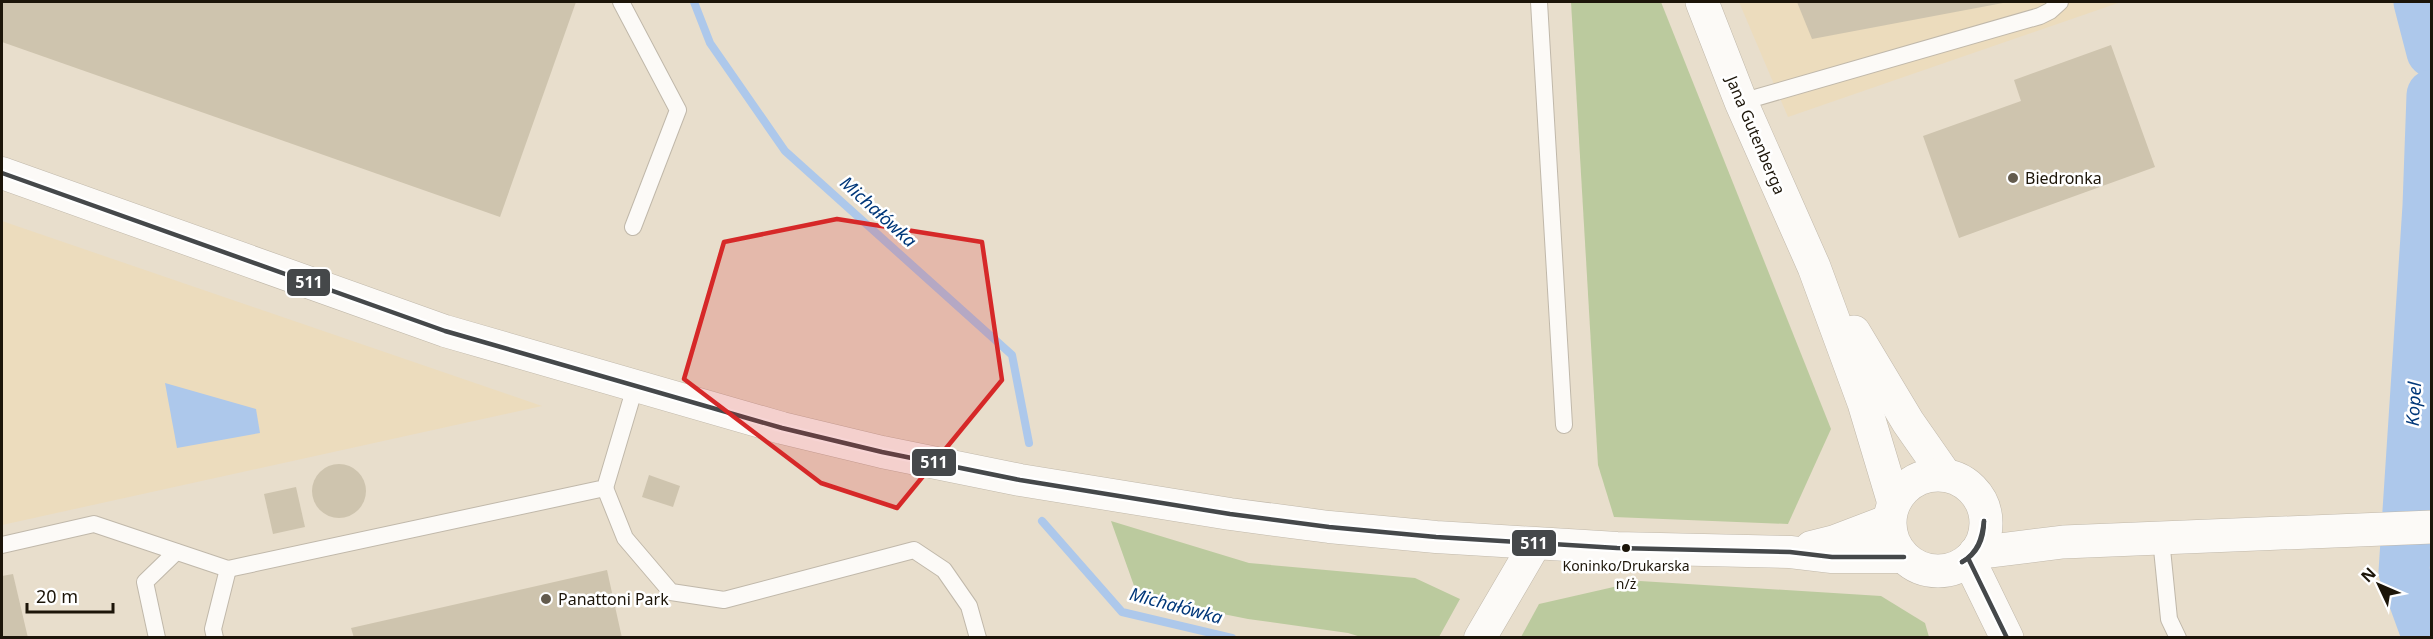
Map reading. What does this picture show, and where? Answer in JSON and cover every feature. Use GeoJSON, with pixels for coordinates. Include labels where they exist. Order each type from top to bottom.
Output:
{"type":"FeatureCollection","features":[{"type":"Feature","properties":{"kind":"street","name":"Jana Gutenberga"},"geometry":{"type":"LineString","coordinates":[[1701,2],[1778,190],[1814,267],[1864,403],[1892,512]]}},
{"type":"Feature","properties":{"kind":"street"},"geometry":{"type":"LineString","coordinates":[[2,173],[445,331],[782,428],[882,452],[1020,480],[1175,506],[1329,527],[1535,544],[1790,552],[1832,557],[1904,557]]}},
{"type":"Feature","properties":{"kind":"street","name":"Jana Gutenberga"},"geometry":{"type":"LineString","coordinates":[[1814,267],[1908,422],[1945,475]]}},
{"type":"Feature","properties":{"kind":"street"},"geometry":{"type":"LineString","coordinates":[[1962,561],[1986,530],[1980,500],[1969,487],[1945,475],[1919,479],[1905,488],[1892,512],[1894,540],[1904,557],[1916,566],[1929,570],[1962,561],[2063,542],[2432,527]]}},
{"type":"Feature","properties":{"kind":"street"},"geometry":{"type":"LineString","coordinates":[[1790,552],[1835,542],[1892,512]]}},
{"type":"Feature","properties":{"kind":"street"},"geometry":{"type":"LineString","coordinates":[[1985,517],[2063,542]]}},
{"type":"Feature","properties":{"kind":"street"},"geometry":{"type":"LineString","coordinates":[[1480,638],[1535,544]]}},
{"type":"Feature","properties":{"kind":"street"},"geometry":{"type":"LineString","coordinates":[[1962,561],[1997,638]]}},
{"type":"Feature","properties":{"kind":"street"},"geometry":{"type":"LineString","coordinates":[[1962,561],[2007,638]]}},
{"type":"Feature","properties":{"kind":"lane"},"geometry":{"type":"LineString","coordinates":[[621,2],[678,110],[633,227]]}},
{"type":"Feature","properties":{"kind":"lane"},"geometry":{"type":"LineString","coordinates":[[1539,2],[1564,425]]}},
{"type":"Feature","properties":{"kind":"lane"},"geometry":{"type":"LineString","coordinates":[[1741,102],[2040,16],[2060,2]]}},
{"type":"Feature","properties":{"kind":"lane"},"geometry":{"type":"LineString","coordinates":[[635,387],[606,488],[625,538],[671,592],[724,600],[914,550],[944,570],[969,606],[978,638]]}},
{"type":"Feature","properties":{"kind":"lane"},"geometry":{"type":"LineString","coordinates":[[2,545],[94,524],[228,569],[606,488]]}},
{"type":"Feature","properties":{"kind":"lane"},"geometry":{"type":"LineString","coordinates":[[2161,538],[2169,619],[2178,638]]}},
{"type":"Feature","properties":{"kind":"lane"},"geometry":{"type":"LineString","coordinates":[[157,638],[145,582],[176,552]]}},
{"type":"Feature","properties":{"kind":"lane"},"geometry":{"type":"LineString","coordinates":[[215,638],[213,629],[228,569]]}},
{"type":"Feature","properties":{"kind":"highlighted area"},"geometry":{"type":"Polygon","coordinates":[[[837,219],[982,242],[1002,380],[897,508],[821,483],[684,379],[724,242],[837,219]]]}},
{"type":"Feature","properties":{"kind":"shaded area"},"geometry":{"type":"Polygon","coordinates":[[[1739,2],[2121,2],[1788,117],[1739,2]]]}},
{"type":"Feature","properties":{"kind":"shaded area"},"geometry":{"type":"Polygon","coordinates":[[[2,221],[542,406],[2,525],[2,221]]]}},
{"type":"Feature","properties":{"kind":"green space"},"geometry":{"type":"Polygon","coordinates":[[[1571,2],[1661,2],[1831,429],[1788,524],[1614,517],[1598,465],[1571,2]]]}},
{"type":"Feature","properties":{"kind":"green space"},"geometry":{"type":"Polygon","coordinates":[[[1111,521],[1249,563],[1415,578],[1460,599],[1439,637],[1361,637],[1348,633],[1248,619],[1138,597],[1111,521]]]}},
{"type":"Feature","properties":{"kind":"green space"},"geometry":{"type":"Polygon","coordinates":[[[1640,581],[1881,596],[1925,623],[1929,637],[1521,637],[1539,604],[1640,581]]]}},
{"type":"Feature","properties":{"kind":"water"},"geometry":{"type":"Polygon","coordinates":[[[165,383],[256,409],[260,433],[177,448],[165,383]]]}},
{"type":"Feature","properties":{"kind":"building"},"geometry":{"type":"Polygon","coordinates":[[[2,2],[576,2],[500,217],[2,42],[2,2]]]}},
{"type":"Feature","properties":{"kind":"building"},"geometry":{"type":"Polygon","coordinates":[[[1797,2],[2003,2],[2003,3],[1812,39],[1797,2]]]}},
{"type":"Feature","properties":{"kind":"building"},"geometry":{"type":"Polygon","coordinates":[[[2111,45],[2155,167],[1959,238],[1923,136],[2021,101],[2014,80],[2111,45]]]}},
{"type":"Feature","properties":{"kind":"building"},"geometry":{"type":"Polygon","coordinates":[[[339,464],[349,466],[358,472],[364,481],[366,491],[364,501],[358,510],[349,516],[339,518],[329,516],[320,510],[314,501],[312,491],[314,481],[320,472],[329,466],[339,464]]]}},
{"type":"Feature","properties":{"kind":"building"},"geometry":{"type":"Polygon","coordinates":[[[649,475],[680,486],[673,507],[642,497],[649,475]]]}},
{"type":"Feature","properties":{"kind":"building"},"geometry":{"type":"Polygon","coordinates":[[[296,487],[305,527],[273,534],[264,494],[296,487]]]}},
{"type":"Feature","properties":{"kind":"building","name":"Panattoni Park"},"geometry":{"type":"Polygon","coordinates":[[[607,570],[622,638],[354,638],[351,628],[607,570]]]}},
{"type":"Feature","properties":{"kind":"building"},"geometry":{"type":"Polygon","coordinates":[[[13,574],[28,638],[2,638],[2,576],[13,574]]]}},
{"type":"Feature","properties":{"kind":"waterway","name":"Michałówka"},"geometry":{"type":"LineString","coordinates":[[694,2],[710,43],[785,151],[1012,355],[1029,443]]}},
{"type":"Feature","properties":{"kind":"waterway","name":"Kopel"},"geometry":{"type":"LineString","coordinates":[[2419,2],[2432,52]]}},
{"type":"Feature","properties":{"kind":"waterway","name":"Kopel"},"geometry":{"type":"LineString","coordinates":[[2428,638],[2404,572],[2428,206],[2432,95]]}},
{"type":"Feature","properties":{"kind":"waterway","name":"Michałówka"},"geometry":{"type":"LineString","coordinates":[[1042,521],[1122,612],[1232,638]]}},
{"type":"Feature","properties":{"kind":"transit line","name":"511"},"geometry":{"type":"LineString","coordinates":[[2,173],[445,331],[782,428],[882,452],[1020,480],[1230,514],[1329,527],[1436,537],[1617,548],[1790,552],[1832,557],[1904,557]]}},
{"type":"Feature","properties":{"kind":"transit line","name":"511"},"geometry":{"type":"LineString","coordinates":[[1962,562],[1972,554],[1978,544],[1984,521]]}},
{"type":"Feature","properties":{"kind":"transit line","name":"511"},"geometry":{"type":"LineString","coordinates":[[1962,562],[1973,554],[1979,545],[1984,521]]}},
{"type":"Feature","properties":{"kind":"transit line","name":"511"},"geometry":{"type":"LineString","coordinates":[[1969,560],[2007,638]]}},
{"type":"Feature","properties":{"kind":"place","name":"Biedronka"},"geometry":{"type":"Point","coordinates":[2013,178]}},
{"type":"Feature","properties":{"kind":"place","name":"Koninko/Drukarska n/ż"},"geometry":{"type":"Point","coordinates":[1626,548]}},
{"type":"Feature","properties":{"kind":"place","name":"Panattoni Park"},"geometry":{"type":"Point","coordinates":[546,599]}}]}
